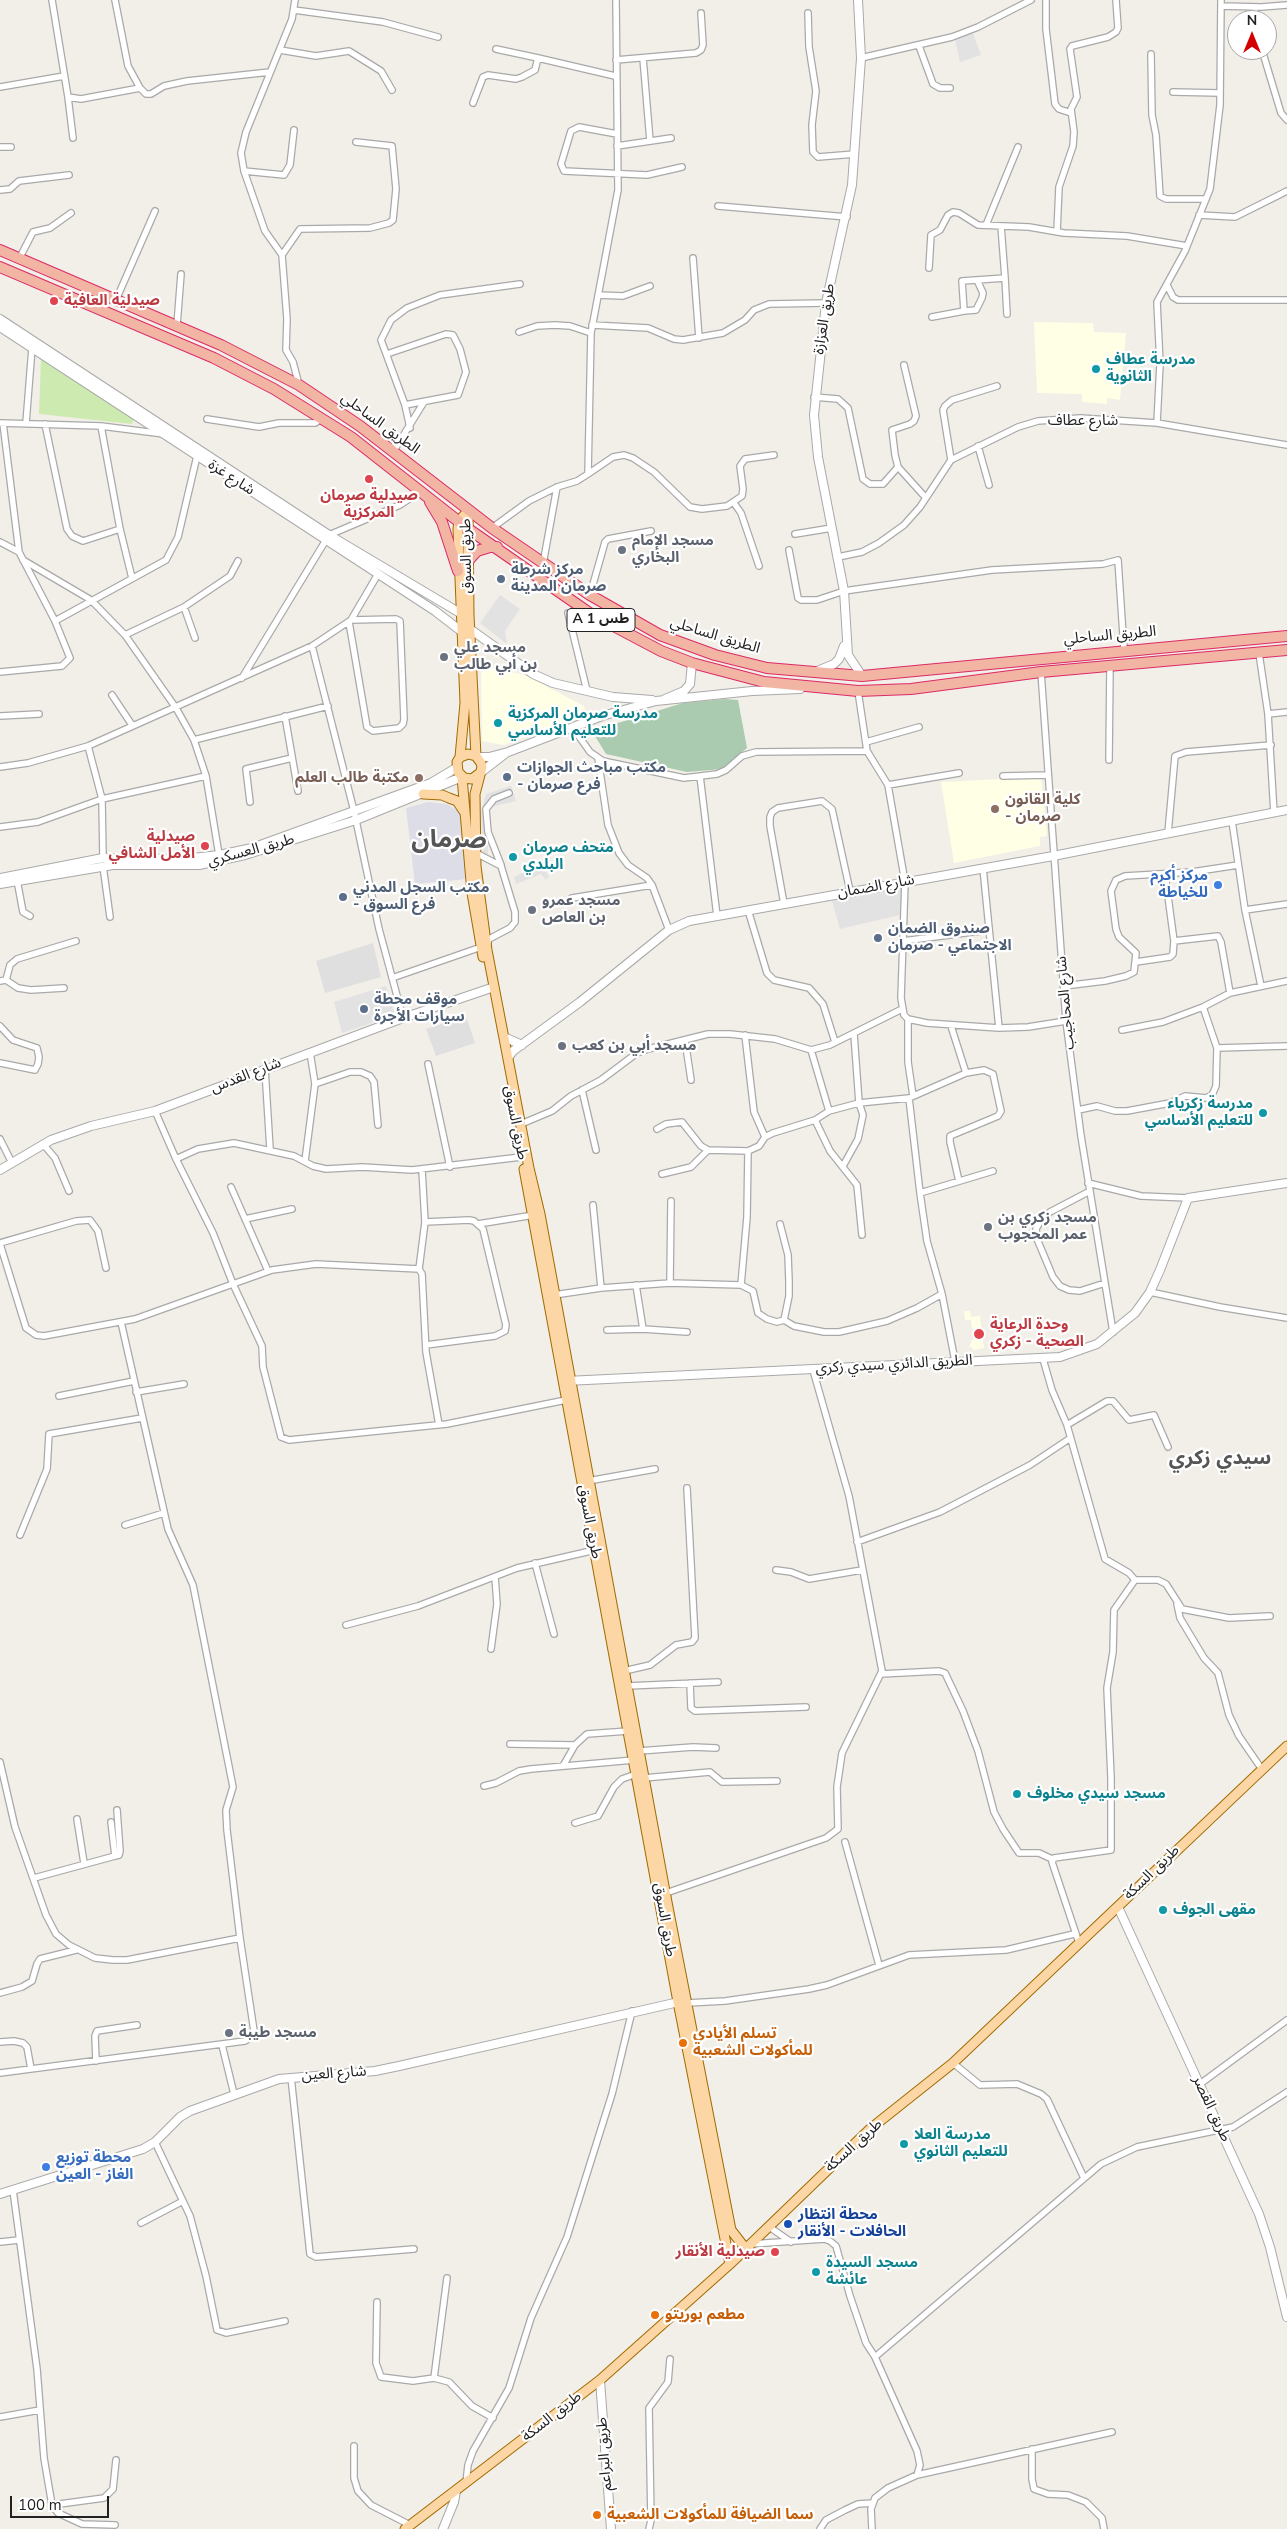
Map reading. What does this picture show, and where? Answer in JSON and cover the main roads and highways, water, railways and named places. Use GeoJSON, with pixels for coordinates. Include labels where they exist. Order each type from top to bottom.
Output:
{"type":"FeatureCollection","features":[{"type":"Feature","properties":{"kind":"highway","name":"الطريق الساحلي"},"geometry":{"type":"LineString","coordinates":[[0,250],[222,345],[299,385],[360,426],[468,511],[543,564],[590,595],[660,634],[688,647],[740,662],[862,676],[1287,636]]}},
{"type":"Feature","properties":{"kind":"highway","name":"الطريق الساحلي"},"geometry":{"type":"LineString","coordinates":[[0,267],[250,375],[323,418],[351,437],[463,525],[591,614],[661,651],[692,663],[764,682],[858,692],[910,689],[1041,672],[1194,660],[1287,650]]}},
{"type":"Feature","properties":{"kind":"highway"},"geometry":{"type":"LineString","coordinates":[[351,437],[360,426]]}},
{"type":"Feature","properties":{"kind":"highway"},"geometry":{"type":"LineString","coordinates":[[429,499],[442,522],[458,571]]}},
{"type":"Feature","properties":{"kind":"highway"},"geometry":{"type":"LineString","coordinates":[[467,562],[477,551],[483,548],[497,547]]}},
{"type":"Feature","properties":{"kind":"highway"},"geometry":{"type":"LineString","coordinates":[[1192,644],[1194,660]]}},
{"type":"Feature","properties":{"kind":"main road","name":"طريق السوق"},"geometry":{"type":"LineString","coordinates":[[468,511],[463,525],[458,571],[464,614],[477,756]]}},
{"type":"Feature","properties":{"kind":"main road","name":"طريق السوق"},"geometry":{"type":"LineString","coordinates":[[463,525],[467,562],[464,614]]}},
{"type":"Feature","properties":{"kind":"main road","name":"طريق السوق"},"geometry":{"type":"LineString","coordinates":[[460,757],[465,703],[465,630]]}},
{"type":"Feature","properties":{"kind":"main road"},"geometry":{"type":"LineString","coordinates":[[468,754],[477,756],[481,763],[480,773],[472,779],[462,777],[456,768],[460,757],[468,754]]}},
{"type":"Feature","properties":{"kind":"main road","name":"طريق السوق"},"geometry":{"type":"LineString","coordinates":[[480,773],[475,794],[476,876],[484,946]]}},
{"type":"Feature","properties":{"kind":"main road","name":"طريق السوق"},"geometry":{"type":"LineString","coordinates":[[462,777],[472,893],[492,988],[521,1157],[588,1481],[639,1751],[640,1776],[684,2002],[732,2230],[747,2246]]}},
{"type":"Feature","properties":{"kind":"main road"},"geometry":{"type":"LineString","coordinates":[[423,794],[442,794],[456,801],[466,817]]}},
{"type":"Feature","properties":{"kind":"main road","name":"طريق السوق"},"geometry":{"type":"LineString","coordinates":[[492,988],[504,1037],[540,1214],[554,1295],[566,1381],[566,1400],[628,1731],[666,1893],[730,2264]]}},
{"type":"Feature","properties":{"kind":"main road","name":"طريق السكة"},"geometry":{"type":"LineString","coordinates":[[408,2527],[600,2380],[730,2264],[870,2129],[953,2063],[1261,1768],[1287,1746]]}},
{"type":"Feature","properties":{"kind":"place","name":"صيدلية العافية"},"geometry":{"type":"Point","coordinates":[54,301]}},
{"type":"Feature","properties":{"kind":"place","name":"مدرسة عطاف الثانوية"},"geometry":{"type":"Point","coordinates":[1096,369]}},
{"type":"Feature","properties":{"kind":"place","name":"صيدلية صرمان المركزية"},"geometry":{"type":"Point","coordinates":[369,479]}},
{"type":"Feature","properties":{"kind":"place","name":"مسجد الإمام البخاري"},"geometry":{"type":"Point","coordinates":[622,550]}},
{"type":"Feature","properties":{"kind":"place","name":"مركز شرطة صرمان المدينة"},"geometry":{"type":"Point","coordinates":[501,579]}},
{"type":"Feature","properties":{"kind":"place","name":"مسجد علي بن أبي طالب"},"geometry":{"type":"Point","coordinates":[444,657]}},
{"type":"Feature","properties":{"kind":"place","name":"مدرسة صرمان المركزية للتعليم الأساسي"},"geometry":{"type":"Point","coordinates":[498,723]}},
{"type":"Feature","properties":{"kind":"place","name":"مكتب مباحث الجوازات - فرع صرمان"},"geometry":{"type":"Point","coordinates":[507,777]}},
{"type":"Feature","properties":{"kind":"place","name":"مكتبة طالب العلم"},"geometry":{"type":"Point","coordinates":[419,778]}},
{"type":"Feature","properties":{"kind":"place","name":"كلية القانون - صرمان"},"geometry":{"type":"Point","coordinates":[995,809]}},
{"type":"Feature","properties":{"kind":"place","name":"صيدلية الأمل الشافي"},"geometry":{"type":"Point","coordinates":[205,846]}},
{"type":"Feature","properties":{"kind":"place","name":"متحف صرمان البلدي"},"geometry":{"type":"Point","coordinates":[513,857]}},
{"type":"Feature","properties":{"kind":"place","name":"مركز أكرم للخياطة"},"geometry":{"type":"Point","coordinates":[1218,885]}},
{"type":"Feature","properties":{"kind":"place","name":"مكتب السجل المدني - فرع السوق"},"geometry":{"type":"Point","coordinates":[343,897]}},
{"type":"Feature","properties":{"kind":"place","name":"مسجد عمرو بن العاص"},"geometry":{"type":"Point","coordinates":[532,910]}},
{"type":"Feature","properties":{"kind":"place","name":"صندوق الضمان الاجتماعي - صرمان"},"geometry":{"type":"Point","coordinates":[878,938]}},
{"type":"Feature","properties":{"kind":"place","name":"موقف محطة سيارات الأجرة"},"geometry":{"type":"Point","coordinates":[364,1009]}},
{"type":"Feature","properties":{"kind":"place","name":"مسجد أبي بن كعب"},"geometry":{"type":"Point","coordinates":[562,1046]}},
{"type":"Feature","properties":{"kind":"place","name":"مدرسة زكرياء للتعليم الأساسي"},"geometry":{"type":"Point","coordinates":[1263,1113]}},
{"type":"Feature","properties":{"kind":"place","name":"مسجد زكري بن عمر المحجوب"},"geometry":{"type":"Point","coordinates":[988,1227]}},
{"type":"Feature","properties":{"kind":"place","name":"وحدة الرعاية الصحية - زكري"},"geometry":{"type":"Point","coordinates":[979,1334]}},
{"type":"Feature","properties":{"kind":"place","name":"مسجد سيدي مخلوف"},"geometry":{"type":"Point","coordinates":[1017,1794]}},
{"type":"Feature","properties":{"kind":"place","name":"مقهى الجوف"},"geometry":{"type":"Point","coordinates":[1163,1910]}},
{"type":"Feature","properties":{"kind":"place","name":"مسجد طيبة"},"geometry":{"type":"Point","coordinates":[229,2033]}},
{"type":"Feature","properties":{"kind":"place","name":"تسلم الأيادي للمأكولات الشعبية"},"geometry":{"type":"Point","coordinates":[683,2043]}},
{"type":"Feature","properties":{"kind":"place","name":"مدرسة العلا للتعليم الثانوي"},"geometry":{"type":"Point","coordinates":[904,2144]}},
{"type":"Feature","properties":{"kind":"place","name":"محطة توزيع الغاز - العين"},"geometry":{"type":"Point","coordinates":[46,2167]}},
{"type":"Feature","properties":{"kind":"place","name":"محطة انتظار الحافلات - الأنقار"},"geometry":{"type":"Point","coordinates":[788,2224]}},
{"type":"Feature","properties":{"kind":"place","name":"صيدلية الأنقار"},"geometry":{"type":"Point","coordinates":[775,2252]}},
{"type":"Feature","properties":{"kind":"place","name":"مسجد السيدة عائشة"},"geometry":{"type":"Point","coordinates":[816,2272]}},
{"type":"Feature","properties":{"kind":"place","name":"مطعم بوريتو"},"geometry":{"type":"Point","coordinates":[655,2315]}},
{"type":"Feature","properties":{"kind":"place","name":"سما الضيافة للمأكولات الشعبية"},"geometry":{"type":"Point","coordinates":[597,2515]}},
{"type":"Feature","properties":{"kind":"district","name":"صرمان"},"geometry":{"type":"Point","coordinates":[449,841]}},
{"type":"Feature","properties":{"kind":"district","name":"سيدي زكري"},"geometry":{"type":"Point","coordinates":[1220,1459]}}]}
